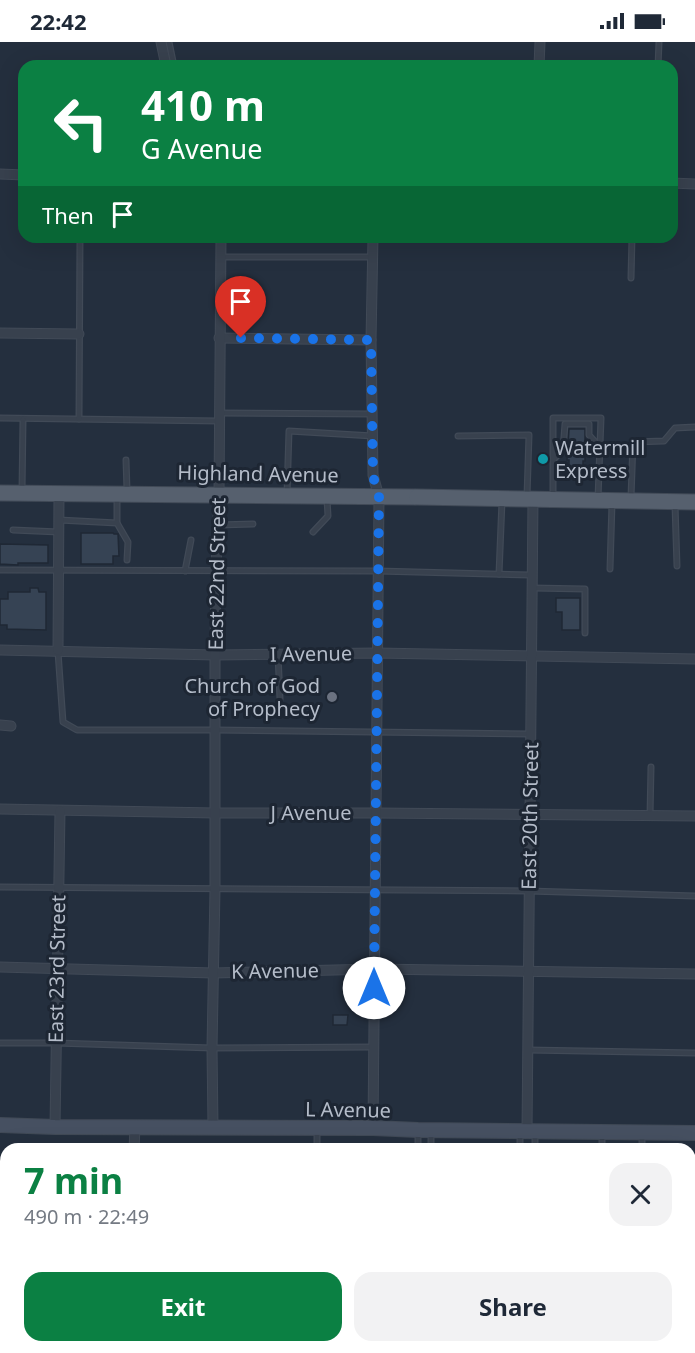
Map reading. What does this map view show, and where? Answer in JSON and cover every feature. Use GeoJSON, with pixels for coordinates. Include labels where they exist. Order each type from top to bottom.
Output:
{"type":"FeatureCollection","features":[{"type":"Feature","properties":{"kind":"main road","name":"Highland Avenue"},"geometry":{"type":"LineString","coordinates":[[0,493],[219,494],[695,502]]}},
{"type":"Feature","properties":{"kind":"street"},"geometry":{"type":"LineString","coordinates":[[161,42],[165,60]]}},
{"type":"Feature","properties":{"kind":"street"},"geometry":{"type":"LineString","coordinates":[[539,60],[540,42]]}},
{"type":"Feature","properties":{"kind":"street"},"geometry":{"type":"LineString","coordinates":[[0,174],[18,175]]}},
{"type":"Feature","properties":{"kind":"street"},"geometry":{"type":"LineString","coordinates":[[678,183],[695,184]]}},
{"type":"Feature","properties":{"kind":"street","name":"East 22nd Street"},"geometry":{"type":"LineString","coordinates":[[213,1127],[215,655],[221,243]]}},
{"type":"Feature","properties":{"kind":"street"},"geometry":{"type":"LineString","coordinates":[[373,243],[371,340],[373,476],[379,497],[373,1128]]}},
{"type":"Feature","properties":{"kind":"street"},"geometry":{"type":"LineString","coordinates":[[0,333],[79,334]]}},
{"type":"Feature","properties":{"kind":"street"},"geometry":{"type":"LineString","coordinates":[[219,338],[371,340]]}},
{"type":"Feature","properties":{"kind":"street"},"geometry":{"type":"LineString","coordinates":[[58,650],[59,494]]}},
{"type":"Feature","properties":{"kind":"street","name":"East 20th Street"},"geometry":{"type":"LineString","coordinates":[[527,1132],[534,575],[530,499]]}},
{"type":"Feature","properties":{"kind":"street","name":"I Avenue"},"geometry":{"type":"LineString","coordinates":[[0,650],[215,655],[377,653],[695,659]]}},
{"type":"Feature","properties":{"kind":"street"},"geometry":{"type":"LineString","coordinates":[[0,725],[11,726]]}},
{"type":"Feature","properties":{"kind":"street","name":"J Avenue"},"geometry":{"type":"LineString","coordinates":[[0,809],[215,813],[695,816]]}},
{"type":"Feature","properties":{"kind":"street","name":"East 23rd Street"},"geometry":{"type":"LineString","coordinates":[[55,1127],[60,811]]}},
{"type":"Feature","properties":{"kind":"street","name":"K Avenue"},"geometry":{"type":"LineString","coordinates":[[0,967],[213,973],[375,969],[695,974]]}},
{"type":"Feature","properties":{"kind":"street","name":"L Avenue"},"geometry":{"type":"LineString","coordinates":[[0,1125],[695,1133]]}},
{"type":"Feature","properties":{"kind":"street"},"geometry":{"type":"LineString","coordinates":[[134,1143],[135,1127]]}},
{"type":"Feature","properties":{"kind":"lane"},"geometry":{"type":"LineString","coordinates":[[169,42],[173,60]]}},
{"type":"Feature","properties":{"kind":"lane"},"geometry":{"type":"LineString","coordinates":[[658,60],[659,42]]}},
{"type":"Feature","properties":{"kind":"lane"},"geometry":{"type":"LineString","coordinates":[[79,419],[80,243]]}},
{"type":"Feature","properties":{"kind":"lane"},"geometry":{"type":"LineString","coordinates":[[631,278],[632,243]]}},
{"type":"Feature","properties":{"kind":"lane"},"geometry":{"type":"LineString","coordinates":[[220,257],[373,257]]}},
{"type":"Feature","properties":{"kind":"lane"},"geometry":{"type":"LineString","coordinates":[[0,418],[79,419],[373,414]]}},
{"type":"Feature","properties":{"kind":"lane"},"geometry":{"type":"LineString","coordinates":[[553,500],[553,418],[601,418],[600,447],[610,569]]}},
{"type":"Feature","properties":{"kind":"lane"},"geometry":{"type":"LineString","coordinates":[[22,493],[23,419]]}},
{"type":"Feature","properties":{"kind":"lane"},"geometry":{"type":"LineString","coordinates":[[553,460],[564,450],[565,424],[588,424],[589,435],[600,447]]}},
{"type":"Feature","properties":{"kind":"lane"},"geometry":{"type":"LineString","coordinates":[[630,501],[633,442],[664,441],[675,428],[695,427]]}},
{"type":"Feature","properties":{"kind":"lane"},"geometry":{"type":"LineString","coordinates":[[287,495],[289,431],[373,436]]}},
{"type":"Feature","properties":{"kind":"lane"},"geometry":{"type":"LineString","coordinates":[[458,436],[529,435],[530,499]]}},
{"type":"Feature","properties":{"kind":"lane"},"geometry":{"type":"LineString","coordinates":[[126,460],[117,523],[128,542],[127,560]]}},
{"type":"Feature","properties":{"kind":"lane"},"geometry":{"type":"LineString","coordinates":[[313,532],[328,516],[327,496]]}},
{"type":"Feature","properties":{"kind":"lane"},"geometry":{"type":"LineString","coordinates":[[499,574],[502,499]]}},
{"type":"Feature","properties":{"kind":"lane"},"geometry":{"type":"LineString","coordinates":[[675,502],[677,566]]}},
{"type":"Feature","properties":{"kind":"lane"},"geometry":{"type":"LineString","coordinates":[[58,520],[117,523]]}},
{"type":"Feature","properties":{"kind":"lane"},"geometry":{"type":"LineString","coordinates":[[218,525],[254,524]]}},
{"type":"Feature","properties":{"kind":"lane"},"geometry":{"type":"LineString","coordinates":[[13,530],[58,532]]}},
{"type":"Feature","properties":{"kind":"lane"},"geometry":{"type":"LineString","coordinates":[[185,571],[191,540]]}},
{"type":"Feature","properties":{"kind":"lane"},"geometry":{"type":"LineString","coordinates":[[0,570],[378,571],[534,575]]}},
{"type":"Feature","properties":{"kind":"lane"},"geometry":{"type":"LineString","coordinates":[[533,588],[585,589],[585,633]]}},
{"type":"Feature","properties":{"kind":"lane"},"geometry":{"type":"LineString","coordinates":[[58,650],[63,722],[76,730],[531,734]]}},
{"type":"Feature","properties":{"kind":"lane"},"geometry":{"type":"LineString","coordinates":[[278,655],[280,699]]}},
{"type":"Feature","properties":{"kind":"lane"},"geometry":{"type":"LineString","coordinates":[[650,816],[651,767]]}},
{"type":"Feature","properties":{"kind":"lane"},"geometry":{"type":"LineString","coordinates":[[0,887],[529,891],[695,896]]}},
{"type":"Feature","properties":{"kind":"lane"},"geometry":{"type":"LineString","coordinates":[[0,1043],[212,1048],[374,1047]]}},
{"type":"Feature","properties":{"kind":"lane"},"geometry":{"type":"LineString","coordinates":[[528,1050],[695,1053]]}},
{"type":"Feature","properties":{"kind":"lane"},"geometry":{"type":"LineString","coordinates":[[317,1129],[317,1143]]}},
{"type":"Feature","properties":{"kind":"lane"},"geometry":{"type":"LineString","coordinates":[[420,1143],[424,1130]]}},
{"type":"Feature","properties":{"kind":"lane"},"geometry":{"type":"LineString","coordinates":[[424,1130],[428,1143]]}},
{"type":"Feature","properties":{"kind":"lane"},"geometry":{"type":"LineString","coordinates":[[522,1143],[527,1132]]}},
{"type":"Feature","properties":{"kind":"lane"},"geometry":{"type":"LineString","coordinates":[[527,1132],[532,1143]]}},
{"type":"Feature","properties":{"kind":"lane"},"geometry":{"type":"LineString","coordinates":[[602,1133],[602,1143]]}},
{"type":"Feature","properties":{"kind":"lane"},"geometry":{"type":"LineString","coordinates":[[642,1133],[642,1143]]}},
{"type":"Feature","properties":{"kind":"building"},"geometry":{"type":"Polygon","coordinates":[[[569,429],[585,429],[583,468],[569,468],[569,460],[567,460],[569,429]]]}},
{"type":"Feature","properties":{"kind":"building"},"geometry":{"type":"Polygon","coordinates":[[[81,533],[118,534],[119,556],[113,556],[113,564],[81,564],[81,533]]]}},
{"type":"Feature","properties":{"kind":"building"},"geometry":{"type":"Polygon","coordinates":[[[0,544],[48,545],[48,563],[0,564],[0,544]]]}},
{"type":"Feature","properties":{"kind":"building"},"geometry":{"type":"Polygon","coordinates":[[[30,588],[38,588],[39,592],[46,592],[46,630],[7,629],[7,625],[0,625],[0,599],[8,599],[8,592],[30,592],[30,588]]]}},
{"type":"Feature","properties":{"kind":"building"},"geometry":{"type":"Polygon","coordinates":[[[556,598],[580,598],[580,630],[562,630],[562,612],[556,612],[556,598]]]}},
{"type":"Feature","properties":{"kind":"building"},"geometry":{"type":"Polygon","coordinates":[[[333,1015],[348,1015],[347,1025],[333,1025],[333,1015]]]}},
{"type":"Feature","properties":{"kind":"place","name":"Watermill Express"},"geometry":{"type":"Point","coordinates":[543,459]}},
{"type":"Feature","properties":{"kind":"place","name":"Church of God of Prophecy"},"geometry":{"type":"Point","coordinates":[332,697]}},
{"type":"Feature","properties":{"kind":"route"},"geometry":{"type":"LineString","coordinates":[[241,338],[371,340],[373,476],[379,497],[374,988]]}}]}
